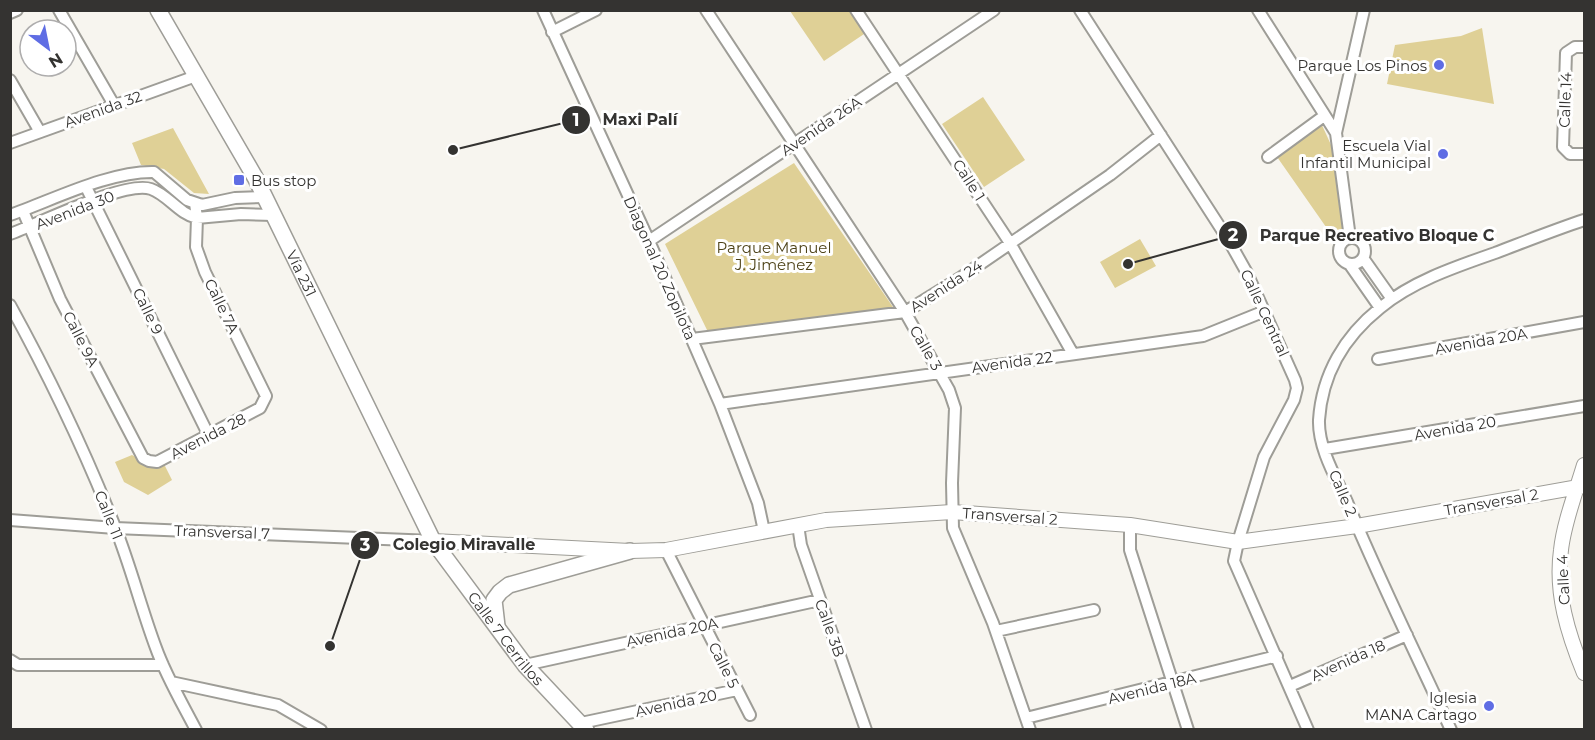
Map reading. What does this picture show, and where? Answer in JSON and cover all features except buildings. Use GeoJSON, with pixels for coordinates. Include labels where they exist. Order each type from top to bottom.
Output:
{"type":"FeatureCollection","features":[{"type":"Feature","properties":{"kind":"main road","name":"Vía 231"},"geometry":{"type":"LineString","coordinates":[[158,10],[265,196],[433,541]]}},
{"type":"Feature","properties":{"kind":"main road","name":"Calle 7 Cerrillos"},"geometry":{"type":"LineString","coordinates":[[433,541],[525,665],[583,726]]}},
{"type":"Feature","properties":{"kind":"main road"},"geometry":{"type":"LineString","coordinates":[[497,629],[494,600],[509,585],[630,551]]}},
{"type":"Feature","properties":{"kind":"street"},"geometry":{"type":"LineString","coordinates":[[10,14],[17,10]]}},
{"type":"Feature","properties":{"kind":"street"},"geometry":{"type":"LineString","coordinates":[[59,10],[114,105]]}},
{"type":"Feature","properties":{"kind":"street","name":"Diagonal 20 Zopilota"},"geometry":{"type":"LineString","coordinates":[[543,10],[649,241],[720,404],[758,503],[764,531]]}},
{"type":"Feature","properties":{"kind":"street"},"geometry":{"type":"LineString","coordinates":[[552,32],[596,10]]}},
{"type":"Feature","properties":{"kind":"street","name":"Calle 3"},"geometry":{"type":"LineString","coordinates":[[706,10],[905,312],[940,372],[955,408],[953,528],[996,631],[1030,729]]}},
{"type":"Feature","properties":{"kind":"street","name":"Calle 1"},"geometry":{"type":"LineString","coordinates":[[856,10],[1010,243],[1073,354]]}},
{"type":"Feature","properties":{"kind":"street","name":"Avenida 26A"},"geometry":{"type":"LineString","coordinates":[[649,241],[994,10]]}},
{"type":"Feature","properties":{"kind":"street","name":"Calle Central"},"geometry":{"type":"LineString","coordinates":[[1080,10],[1229,241],[1247,273],[1297,388],[1294,400],[1264,457],[1234,561],[1308,729]]}},
{"type":"Feature","properties":{"kind":"street"},"geometry":{"type":"LineString","coordinates":[[1258,10],[1336,133]]}},
{"type":"Feature","properties":{"kind":"street"},"geometry":{"type":"LineString","coordinates":[[1350,238],[1336,133],[1364,10]]}},
{"type":"Feature","properties":{"kind":"street","name":"Calle 14"},"geometry":{"type":"LineString","coordinates":[[1584,47],[1570,49],[1566,53],[1563,147],[1570,154],[1584,154]]}},
{"type":"Feature","properties":{"kind":"street","name":"Avenida 32"},"geometry":{"type":"LineString","coordinates":[[10,143],[196,76]]}},
{"type":"Feature","properties":{"kind":"street"},"geometry":{"type":"LineString","coordinates":[[10,80],[40,132]]}},
{"type":"Feature","properties":{"kind":"street"},"geometry":{"type":"LineString","coordinates":[[1268,157],[1324,116]]}},
{"type":"Feature","properties":{"kind":"street","name":"Avenida 24"},"geometry":{"type":"LineString","coordinates":[[692,339],[905,312],[960,278],[1110,175],[1161,135]]}},
{"type":"Feature","properties":{"kind":"street","name":"Avenida 30"},"geometry":{"type":"LineString","coordinates":[[10,215],[133,172],[154,172],[187,200],[195,203]]}},
{"type":"Feature","properties":{"kind":"street","name":"Calle 9"},"geometry":{"type":"LineString","coordinates":[[86,187],[209,436]]}},
{"type":"Feature","properties":{"kind":"street","name":"Avenida 30"},"geometry":{"type":"LineString","coordinates":[[10,234],[93,200],[133,189],[149,188],[191,217],[197,218]]}},
{"type":"Feature","properties":{"kind":"street"},"geometry":{"type":"LineString","coordinates":[[195,203],[202,205],[235,198],[265,196]]}},
{"type":"Feature","properties":{"kind":"street","name":"Calle 7A"},"geometry":{"type":"LineString","coordinates":[[195,203],[196,246],[205,272],[266,396],[264,403]]}},
{"type":"Feature","properties":{"kind":"street","name":"Calle 9A"},"geometry":{"type":"LineString","coordinates":[[23,211],[60,299],[143,458],[149,461]]}},
{"type":"Feature","properties":{"kind":"street"},"geometry":{"type":"LineString","coordinates":[[197,218],[241,214],[274,215]]}},
{"type":"Feature","properties":{"kind":"street","name":"Calle 2"},"geometry":{"type":"LineString","coordinates":[[1451,729],[1357,526],[1325,449],[1319,421],[1330,370],[1346,341],[1392,299],[1445,271],[1584,220]]}},
{"type":"Feature","properties":{"kind":"street"},"geometry":{"type":"LineString","coordinates":[[1350,265],[1363,258],[1365,248],[1359,240],[1350,238],[1342,243],[1338,252],[1341,260],[1350,265],[1380,308]]}},
{"type":"Feature","properties":{"kind":"street"},"geometry":{"type":"LineString","coordinates":[[1363,258],[1392,299]]}},
{"type":"Feature","properties":{"kind":"street","name":"Calle 11"},"geometry":{"type":"LineString","coordinates":[[10,305],[42,364],[115,528],[163,665],[196,729]]}},
{"type":"Feature","properties":{"kind":"street","name":"Avenida 22"},"geometry":{"type":"LineString","coordinates":[[720,404],[1203,336],[1264,311]]}},
{"type":"Feature","properties":{"kind":"street","name":"Avenida 20A"},"geometry":{"type":"LineString","coordinates":[[1378,359],[1584,322]]}},
{"type":"Feature","properties":{"kind":"street","name":"Avenida 28"},"geometry":{"type":"LineString","coordinates":[[149,461],[157,462],[209,436],[260,408],[264,403]]}},
{"type":"Feature","properties":{"kind":"street","name":"Avenida 20"},"geometry":{"type":"LineString","coordinates":[[1325,449],[1584,406]]}},
{"type":"Feature","properties":{"kind":"street","name":"Calle 4"},"geometry":{"type":"LineString","coordinates":[[1584,465],[1581,486],[1561,550],[1560,598],[1573,645],[1584,673]]}},
{"type":"Feature","properties":{"kind":"street","name":"Transversal 2"},"geometry":{"type":"LineString","coordinates":[[433,541],[630,551],[666,550],[826,520],[952,512],[1130,525],[1238,542],[1357,526],[1581,486]]}},
{"type":"Feature","properties":{"kind":"street","name":"Transversal 7"},"geometry":{"type":"LineString","coordinates":[[10,520],[115,528],[433,541]]}},
{"type":"Feature","properties":{"kind":"street","name":"Calle 3B"},"geometry":{"type":"LineString","coordinates":[[798,525],[801,545],[866,729]]}},
{"type":"Feature","properties":{"kind":"street"},"geometry":{"type":"LineString","coordinates":[[1130,525],[1130,550],[1188,729]]}},
{"type":"Feature","properties":{"kind":"street","name":"Calle 5"},"geometry":{"type":"LineString","coordinates":[[666,550],[750,715]]}},
{"type":"Feature","properties":{"kind":"street","name":"Avenida 20A"},"geometry":{"type":"LineString","coordinates":[[525,665],[820,600]]}},
{"type":"Feature","properties":{"kind":"street"},"geometry":{"type":"LineString","coordinates":[[996,631],[1094,610]]}},
{"type":"Feature","properties":{"kind":"street","name":"Avenida 18"},"geometry":{"type":"LineString","coordinates":[[1290,686],[1407,635]]}},
{"type":"Feature","properties":{"kind":"street","name":"Avenida 18A"},"geometry":{"type":"LineString","coordinates":[[1026,718],[1277,656]]}},
{"type":"Feature","properties":{"kind":"street"},"geometry":{"type":"LineString","coordinates":[[10,660],[18,664],[163,665]]}},
{"type":"Feature","properties":{"kind":"street"},"geometry":{"type":"LineString","coordinates":[[171,682],[278,705],[321,729]]}},
{"type":"Feature","properties":{"kind":"street","name":"Avenida 20"},"geometry":{"type":"LineString","coordinates":[[583,726],[737,690]]}},
{"type":"Feature","properties":{"kind":"green space"},"geometry":{"type":"Polygon","coordinates":[[[790,11],[852,11],[867,32],[824,61],[790,11]]]}},
{"type":"Feature","properties":{"kind":"green space","name":"Parque Los Pinos"},"geometry":{"type":"Polygon","coordinates":[[[1482,28],[1494,104],[1387,84],[1395,45],[1461,36],[1482,28]]]}},
{"type":"Feature","properties":{"kind":"green space"},"geometry":{"type":"Polygon","coordinates":[[[983,97],[1025,160],[984,187],[942,124],[983,97]]]}},
{"type":"Feature","properties":{"kind":"green space"},"geometry":{"type":"Polygon","coordinates":[[[1321,123],[1332,147],[1344,226],[1341,233],[1333,237],[1275,154],[1321,123]]]}},
{"type":"Feature","properties":{"kind":"green space"},"geometry":{"type":"Polygon","coordinates":[[[173,128],[209,194],[194,193],[164,169],[141,165],[132,143],[173,128]]]}},
{"type":"Feature","properties":{"kind":"green space","name":"Parque Manuel J. Jiménez"},"geometry":{"type":"Polygon","coordinates":[[[794,163],[895,310],[708,332],[665,244],[794,163]]]}},
{"type":"Feature","properties":{"kind":"green space"},"geometry":{"type":"Polygon","coordinates":[[[1140,239],[1156,266],[1115,288],[1100,262],[1140,239]]]}},
{"type":"Feature","properties":{"kind":"green space"},"geometry":{"type":"Polygon","coordinates":[[[132,455],[148,464],[163,462],[172,480],[148,495],[124,482],[115,462],[132,455]]]}},
{"type":"Feature","properties":{"kind":"place","name":"Parque Los Pinos"},"geometry":{"type":"Point","coordinates":[1439,65]}},
{"type":"Feature","properties":{"kind":"place","name":"Maxi Palí"},"geometry":{"type":"Point","coordinates":[453,150]}},
{"type":"Feature","properties":{"kind":"place","name":"Escuela Vial Infantil Municipal"},"geometry":{"type":"Point","coordinates":[1443,154]}},
{"type":"Feature","properties":{"kind":"place","name":"Bus stop"},"geometry":{"type":"Point","coordinates":[239,180]}},
{"type":"Feature","properties":{"kind":"place","name":"Parque Recreativo Bloque C"},"geometry":{"type":"Point","coordinates":[1128,264]}},
{"type":"Feature","properties":{"kind":"place","name":"Colegio Miravalle"},"geometry":{"type":"Point","coordinates":[330,646]}},
{"type":"Feature","properties":{"kind":"place","name":"Iglesia MANA Cartago"},"geometry":{"type":"Point","coordinates":[1489,706]}}]}
